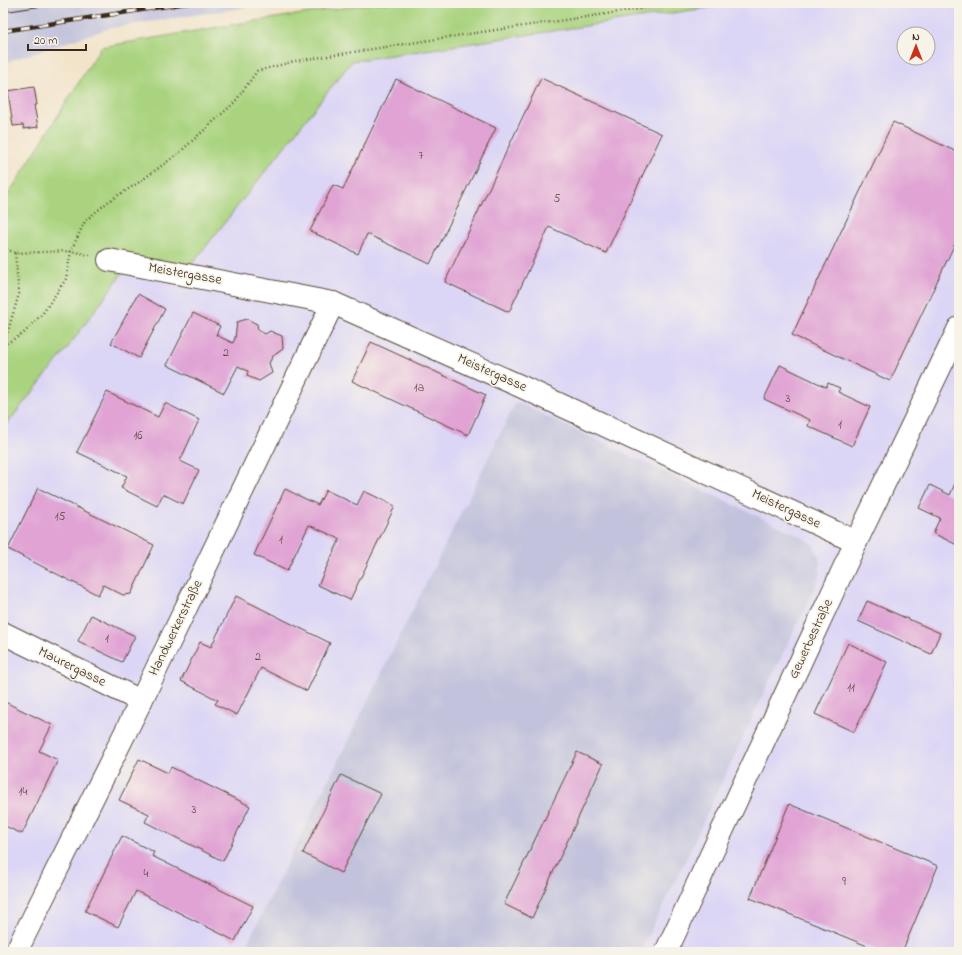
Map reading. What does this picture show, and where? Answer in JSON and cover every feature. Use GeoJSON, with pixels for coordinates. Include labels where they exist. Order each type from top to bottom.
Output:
{"type":"FeatureCollection","features":[{"type":"Feature","properties":{"kind":"street","name":"Meistergasse"},"geometry":{"type":"LineString","coordinates":[[109,260],[333,303],[520,386],[856,542]]}},
{"type":"Feature","properties":{"kind":"street","name":"Handwerkerstraße"},"geometry":{"type":"LineString","coordinates":[[16,952],[141,701],[333,303]]}},
{"type":"Feature","properties":{"kind":"street","name":"Gewerbestraße"},"geometry":{"type":"LineString","coordinates":[[666,952],[856,542],[959,328]]}},
{"type":"Feature","properties":{"kind":"street","name":"Maurergasse"},"geometry":{"type":"LineString","coordinates":[[3,634],[141,701]]}},
{"type":"Feature","properties":{"kind":"path"},"geometry":{"type":"LineString","coordinates":[[4,345],[23,334],[42,313],[66,279],[71,251],[85,221],[109,201],[138,183],[179,154],[235,102],[257,71],[327,56],[682,3]]}},
{"type":"Feature","properties":{"kind":"path"},"geometry":{"type":"LineString","coordinates":[[3,248],[15,254],[71,251],[109,260]]}},
{"type":"Feature","properties":{"kind":"path"},"geometry":{"type":"LineString","coordinates":[[4,345],[19,294],[15,254]]}},
{"type":"Feature","properties":{"kind":"shaded area"},"geometry":{"type":"Polygon","coordinates":[[[3,3],[274,3],[110,28],[3,63],[3,3]]]}},
{"type":"Feature","properties":{"kind":"shaded area"},"geometry":{"type":"Polygon","coordinates":[[[740,3],[959,3],[959,952],[3,952],[3,429],[66,350],[129,264],[185,273],[351,61],[740,3]]]}},
{"type":"Feature","properties":{"kind":"shaded area"},"geometry":{"type":"Polygon","coordinates":[[[516,402],[802,537],[813,545],[819,557],[820,574],[811,596],[640,952],[243,952],[516,402]]]}},
{"type":"Feature","properties":{"kind":"green space"},"geometry":{"type":"Polygon","coordinates":[[[375,3],[740,3],[352,61],[185,273],[129,264],[66,350],[3,429],[3,203],[101,47],[242,23],[375,3]]]}},
{"type":"Feature","properties":{"kind":"building"},"geometry":{"type":"Polygon","coordinates":[[[541,78],[662,134],[606,253],[549,227],[509,312],[445,282],[541,78]]]}},
{"type":"Feature","properties":{"kind":"building"},"geometry":{"type":"Polygon","coordinates":[[[396,79],[496,128],[430,264],[367,234],[358,254],[310,231],[333,185],[343,189],[396,79]]]}},
{"type":"Feature","properties":{"kind":"building"},"geometry":{"type":"Polygon","coordinates":[[[34,87],[37,105],[34,105],[38,127],[24,129],[23,125],[13,126],[8,91],[34,87]]]}},
{"type":"Feature","properties":{"kind":"building"},"geometry":{"type":"Polygon","coordinates":[[[893,122],[959,153],[959,235],[890,381],[792,335],[893,122]]]}},
{"type":"Feature","properties":{"kind":"building"},"geometry":{"type":"Polygon","coordinates":[[[138,294],[165,309],[139,358],[111,343],[138,294]]]}},
{"type":"Feature","properties":{"kind":"building"},"geometry":{"type":"Polygon","coordinates":[[[193,313],[220,326],[216,335],[233,343],[237,322],[247,319],[257,324],[258,330],[265,334],[270,331],[282,336],[283,349],[273,356],[269,363],[272,373],[259,381],[247,376],[248,371],[238,366],[224,393],[167,365],[193,313]]]}},
{"type":"Feature","properties":{"kind":"building"},"geometry":{"type":"Polygon","coordinates":[[[371,342],[486,395],[468,435],[352,381],[371,342]]]}},
{"type":"Feature","properties":{"kind":"building"},"geometry":{"type":"Polygon","coordinates":[[[780,365],[826,387],[828,383],[840,388],[838,392],[870,407],[852,446],[808,426],[810,420],[764,399],[780,365]]]}},
{"type":"Feature","properties":{"kind":"building"},"geometry":{"type":"Polygon","coordinates":[[[107,392],[158,417],[165,403],[199,420],[180,461],[199,470],[183,504],[163,494],[157,506],[121,488],[127,476],[77,452],[107,392]]]}},
{"type":"Feature","properties":{"kind":"building"},"geometry":{"type":"Polygon","coordinates":[[[957,479],[959,480],[959,546],[933,533],[940,518],[919,508],[930,485],[950,495],[957,479]]]}},
{"type":"Feature","properties":{"kind":"building"},"geometry":{"type":"Polygon","coordinates":[[[38,488],[154,545],[131,594],[123,595],[103,585],[98,595],[8,549],[38,488]]]}},
{"type":"Feature","properties":{"kind":"building"},"geometry":{"type":"Polygon","coordinates":[[[285,489],[318,505],[326,490],[357,505],[364,491],[395,506],[350,600],[318,585],[340,539],[309,525],[287,571],[254,555],[285,489]]]}},
{"type":"Feature","properties":{"kind":"building"},"geometry":{"type":"Polygon","coordinates":[[[236,596],[330,643],[307,691],[261,668],[237,715],[215,704],[218,700],[181,681],[200,642],[211,647],[236,596]]]}},
{"type":"Feature","properties":{"kind":"building"},"geometry":{"type":"Polygon","coordinates":[[[867,601],[940,633],[931,654],[858,621],[867,601]]]}},
{"type":"Feature","properties":{"kind":"building"},"geometry":{"type":"Polygon","coordinates":[[[91,615],[135,636],[122,662],[78,641],[91,615]]]}},
{"type":"Feature","properties":{"kind":"building"},"geometry":{"type":"Polygon","coordinates":[[[848,643],[887,662],[854,732],[815,714],[848,643]]]}},
{"type":"Feature","properties":{"kind":"building"},"geometry":{"type":"Polygon","coordinates":[[[3,701],[52,725],[39,751],[58,760],[22,834],[3,825],[3,701]]]}},
{"type":"Feature","properties":{"kind":"building"},"geometry":{"type":"Polygon","coordinates":[[[577,752],[603,764],[532,918],[504,904],[577,752]]]}},
{"type":"Feature","properties":{"kind":"building"},"geometry":{"type":"Polygon","coordinates":[[[139,759],[168,773],[171,767],[250,806],[223,861],[145,822],[149,814],[119,800],[139,759]]]}},
{"type":"Feature","properties":{"kind":"building"},"geometry":{"type":"Polygon","coordinates":[[[341,775],[381,794],[341,873],[303,853],[341,775]]]}},
{"type":"Feature","properties":{"kind":"building"},"geometry":{"type":"Polygon","coordinates":[[[789,804],[938,866],[902,952],[882,952],[750,898],[789,804]]]}},
{"type":"Feature","properties":{"kind":"building"},"geometry":{"type":"Polygon","coordinates":[[[122,836],[154,852],[152,856],[253,906],[235,941],[136,891],[118,927],[85,911],[122,836]]]}},
{"type":"Feature","properties":{"kind":"tram line"},"geometry":{"type":"LineString","coordinates":[[3,12],[63,3]]}},
{"type":"Feature","properties":{"kind":"railway"},"geometry":{"type":"LineString","coordinates":[[3,31],[187,3]]}}]}
